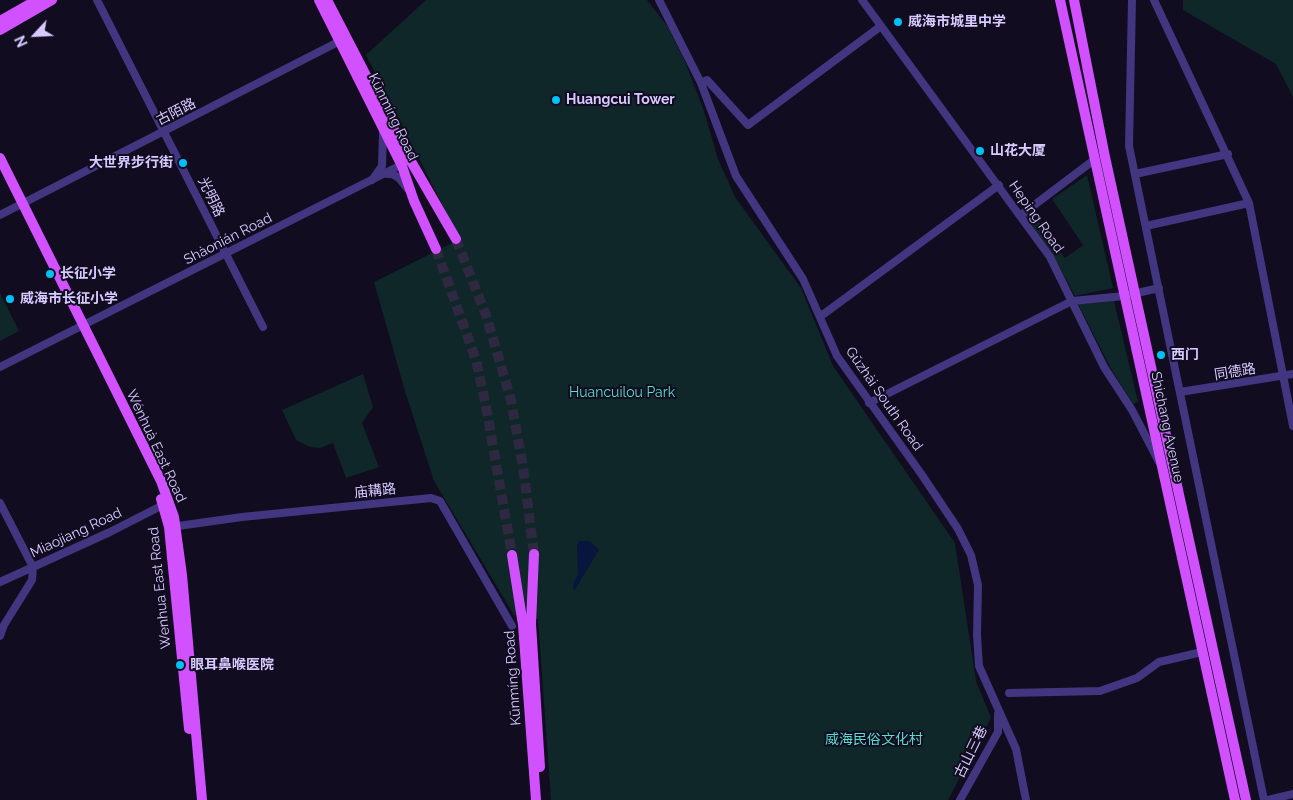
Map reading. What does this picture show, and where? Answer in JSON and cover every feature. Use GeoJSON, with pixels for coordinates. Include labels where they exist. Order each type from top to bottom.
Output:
{"type":"FeatureCollection","features":[{"type":"Feature","properties":{"kind":"main road"},"geometry":{"type":"LineString","coordinates":[[0,21],[37,0]]}},
{"type":"Feature","properties":{"kind":"main road"},"geometry":{"type":"LineString","coordinates":[[0,30],[52,0]]}},
{"type":"Feature","properties":{"kind":"main road","name":"Kūnmíng Road"},"geometry":{"type":"LineString","coordinates":[[319,0],[382,123],[436,249]]}},
{"type":"Feature","properties":{"kind":"main road","name":"Kūnmíng Road"},"geometry":{"type":"LineString","coordinates":[[328,0],[405,151],[456,239]]}},
{"type":"Feature","properties":{"kind":"main road","name":"Shichang Avenue"},"geometry":{"type":"LineString","coordinates":[[1060,0],[1235,800]]}},
{"type":"Feature","properties":{"kind":"main road","name":"Shichang Avenue"},"geometry":{"type":"LineString","coordinates":[[1074,0],[1246,800]]}},
{"type":"Feature","properties":{"kind":"main road","name":"Wénhuà East Road"},"geometry":{"type":"LineString","coordinates":[[0,158],[80,327],[160,481],[173,526],[202,800]]}},
{"type":"Feature","properties":{"kind":"main road"},"geometry":{"type":"LineString","coordinates":[[0,170],[21,205]]}},
{"type":"Feature","properties":{"kind":"main road"},"geometry":{"type":"LineString","coordinates":[[414,201],[425,203],[431,196]]}},
{"type":"Feature","properties":{"kind":"main road","name":"Wenhua East Road"},"geometry":{"type":"LineString","coordinates":[[80,327],[173,526],[195,800]]}},
{"type":"Feature","properties":{"kind":"main road","name":"Kūnmíng Road"},"geometry":{"type":"LineString","coordinates":[[534,554],[531,624],[542,800]]}},
{"type":"Feature","properties":{"kind":"main road","name":"Kūnmíng Road"},"geometry":{"type":"LineString","coordinates":[[512,555],[523,625],[536,800]]}},
{"type":"Feature","properties":{"kind":"street","name":"光明路"},"geometry":{"type":"LineString","coordinates":[[97,0],[263,327]]}},
{"type":"Feature","properties":{"kind":"street","name":"Heping Road"},"geometry":{"type":"LineString","coordinates":[[862,0],[1021,215],[1050,258],[1104,367],[1132,410],[1161,466]]}},
{"type":"Feature","properties":{"kind":"street"},"geometry":{"type":"LineString","coordinates":[[1132,0],[1129,146],[1264,800]]}},
{"type":"Feature","properties":{"kind":"street"},"geometry":{"type":"LineString","coordinates":[[1154,0],[1228,154],[1249,203],[1293,426]]}},
{"type":"Feature","properties":{"kind":"street","name":"Gǔzhài South Road"},"geometry":{"type":"LineString","coordinates":[[664,2],[701,83],[736,176],[803,279],[821,316],[837,356],[958,528],[972,555],[978,585],[977,635],[980,666],[998,714],[1016,749],[1026,800]]}},
{"type":"Feature","properties":{"kind":"street"},"geometry":{"type":"LineString","coordinates":[[701,83],[708,80],[748,125],[882,26]]}},
{"type":"Feature","properties":{"kind":"street","name":"古陌路"},"geometry":{"type":"LineString","coordinates":[[0,215],[340,41]]}},
{"type":"Feature","properties":{"kind":"street"},"geometry":{"type":"LineString","coordinates":[[370,182],[382,166],[384,139],[382,123]]}},
{"type":"Feature","properties":{"kind":"street"},"geometry":{"type":"LineString","coordinates":[[402,166],[406,161],[405,151]]}},
{"type":"Feature","properties":{"kind":"street"},"geometry":{"type":"LineString","coordinates":[[1135,174],[1228,154]]}},
{"type":"Feature","properties":{"kind":"street"},"geometry":{"type":"LineString","coordinates":[[1021,215],[1094,160]]}},
{"type":"Feature","properties":{"kind":"street","name":"Shàonián Road"},"geometry":{"type":"LineString","coordinates":[[0,366],[402,166]]}},
{"type":"Feature","properties":{"kind":"street"},"geometry":{"type":"LineString","coordinates":[[385,174],[392,174],[399,178],[414,201]]}},
{"type":"Feature","properties":{"kind":"street"},"geometry":{"type":"LineString","coordinates":[[821,316],[998,185]]}},
{"type":"Feature","properties":{"kind":"street"},"geometry":{"type":"LineString","coordinates":[[1146,226],[1249,203]]}},
{"type":"Feature","properties":{"kind":"street"},"geometry":{"type":"LineString","coordinates":[[869,403],[1072,301],[1124,296],[1159,288]]}},
{"type":"Feature","properties":{"kind":"street","name":"同德路"},"geometry":{"type":"LineString","coordinates":[[1180,392],[1284,377],[1293,374]]}},
{"type":"Feature","properties":{"kind":"street"},"geometry":{"type":"LineString","coordinates":[[1161,466],[1173,464]]}},
{"type":"Feature","properties":{"kind":"street","name":"庙耩路"},"geometry":{"type":"LineString","coordinates":[[173,526],[431,498],[440,501],[512,626]]}},
{"type":"Feature","properties":{"kind":"street"},"geometry":{"type":"LineString","coordinates":[[0,503],[33,566],[32,580],[4,624],[0,636]]}},
{"type":"Feature","properties":{"kind":"street","name":"Miaojiang Road"},"geometry":{"type":"LineString","coordinates":[[0,582],[110,532],[163,505]]}},
{"type":"Feature","properties":{"kind":"street"},"geometry":{"type":"LineString","coordinates":[[1009,693],[1100,691],[1138,678],[1159,662],[1202,652]]}},
{"type":"Feature","properties":{"kind":"street","name":"古山三巷"},"geometry":{"type":"LineString","coordinates":[[960,800],[998,732],[998,714]]}},
{"type":"Feature","properties":{"kind":"street"},"geometry":{"type":"LineString","coordinates":[[1268,800],[1293,794]]}},
{"type":"Feature","properties":{"kind":"green space","name":"Huancuilou Park"},"geometry":{"type":"Polygon","coordinates":[[[426,0],[647,0],[668,27],[686,64],[704,111],[718,159],[735,197],[801,288],[833,366],[955,543],[976,681],[991,718],[948,800],[551,800],[538,619],[514,615],[434,481],[405,391],[374,282],[460,239],[366,55],[426,0]]]}},
{"type":"Feature","properties":{"kind":"green space"},"geometry":{"type":"Polygon","coordinates":[[[1183,0],[1293,0],[1293,97],[1276,64],[1183,10],[1183,0]]]}},
{"type":"Feature","properties":{"kind":"green space"},"geometry":{"type":"Polygon","coordinates":[[[1087,175],[1113,288],[1075,296],[1058,264],[1025,216],[1031,211],[1065,258],[1083,245],[1052,199],[1087,175]]]}},
{"type":"Feature","properties":{"kind":"green space"},"geometry":{"type":"Polygon","coordinates":[[[0,293],[19,331],[0,341],[0,293]]]}},
{"type":"Feature","properties":{"kind":"green space"},"geometry":{"type":"Polygon","coordinates":[[[1114,301],[1138,402],[1133,404],[1109,365],[1078,304],[1114,301]]]}},
{"type":"Feature","properties":{"kind":"green space"},"geometry":{"type":"Polygon","coordinates":[[[363,374],[373,407],[362,423],[379,467],[346,478],[333,443],[320,448],[310,447],[296,440],[282,410],[363,374]]]}},
{"type":"Feature","properties":{"kind":"water"},"geometry":{"type":"Polygon","coordinates":[[[579,541],[590,541],[599,550],[574,591],[573,584],[578,575],[577,546],[579,541]]]}},
{"type":"Feature","properties":{"kind":"tunnel"},"geometry":{"type":"LineString","coordinates":[[456,239],[486,315],[511,400],[523,467],[534,554]]}},
{"type":"Feature","properties":{"kind":"tunnel"},"geometry":{"type":"LineString","coordinates":[[436,249],[476,360],[512,555]]}},
{"type":"Feature","properties":{"kind":"place","name":"威海市城里中学"},"geometry":{"type":"Point","coordinates":[898,22]}},
{"type":"Feature","properties":{"kind":"place","name":"Huangcui Tower"},"geometry":{"type":"Point","coordinates":[556,100]}},
{"type":"Feature","properties":{"kind":"place","name":"山花大厦"},"geometry":{"type":"Point","coordinates":[980,151]}},
{"type":"Feature","properties":{"kind":"place","name":"大世界步行街"},"geometry":{"type":"Point","coordinates":[183,163]}},
{"type":"Feature","properties":{"kind":"place","name":"长征小学"},"geometry":{"type":"Point","coordinates":[50,274]}},
{"type":"Feature","properties":{"kind":"place","name":"威海市长征小学"},"geometry":{"type":"Point","coordinates":[10,299]}},
{"type":"Feature","properties":{"kind":"place","name":"西门"},"geometry":{"type":"Point","coordinates":[1161,355]}},
{"type":"Feature","properties":{"kind":"place","name":"眼耳鼻喉医院"},"geometry":{"type":"Point","coordinates":[180,665]}},
{"type":"Feature","properties":{"kind":"park label","name":"威海民俗文化村"},"geometry":{"type":"Point","coordinates":[874,740]}}]}
